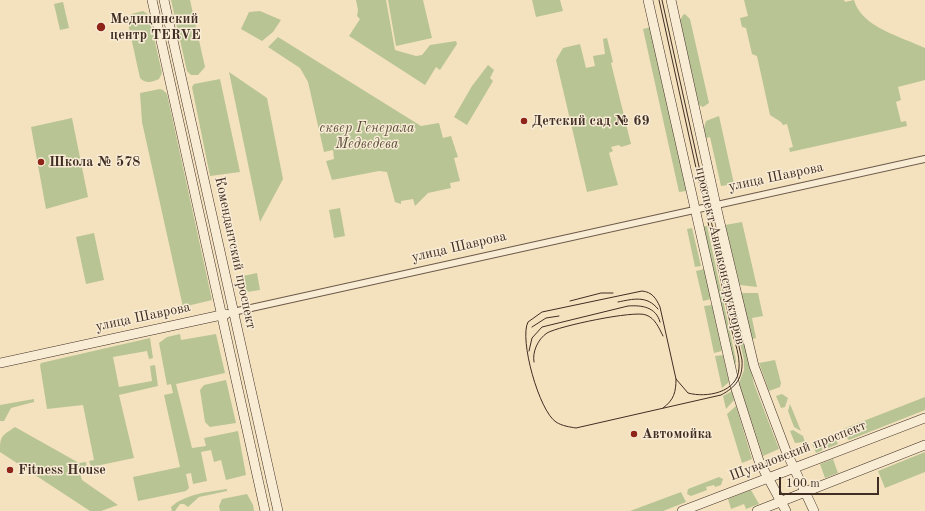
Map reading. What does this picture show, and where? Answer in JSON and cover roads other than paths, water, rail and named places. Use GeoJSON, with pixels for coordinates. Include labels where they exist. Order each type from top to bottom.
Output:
{"type":"FeatureCollection","features":[{"type":"Feature","properties":{"kind":"main road","name":"Комендантский проспект"},"geometry":{"type":"LineString","coordinates":[[152,0],[264,511]]}},
{"type":"Feature","properties":{"kind":"main road","name":"Комендантский проспект"},"geometry":{"type":"LineString","coordinates":[[164,0],[278,511]]}},
{"type":"Feature","properties":{"kind":"main road","name":"проспект Авиаконструкторов"},"geometry":{"type":"LineString","coordinates":[[648,0],[734,381],[759,461],[786,511]]}},
{"type":"Feature","properties":{"kind":"main road","name":"проспект Авиаконструкторов"},"geometry":{"type":"LineString","coordinates":[[671,0],[716,205],[754,366],[794,468],[814,511]]}},
{"type":"Feature","properties":{"kind":"main road","name":"улица Шаврова"},"geometry":{"type":"LineString","coordinates":[[0,363],[233,312]]}},
{"type":"Feature","properties":{"kind":"main road","name":"Шуваловский проспект"},"geometry":{"type":"LineString","coordinates":[[682,511],[925,418]]}},
{"type":"Feature","properties":{"kind":"main road"},"geometry":{"type":"LineString","coordinates":[[757,511],[925,445]]}},
{"type":"Feature","properties":{"kind":"street","name":"улица Шаврова"},"geometry":{"type":"LineString","coordinates":[[233,312],[925,159]]}},
{"type":"Feature","properties":{"kind":"tram line"},"geometry":{"type":"LineString","coordinates":[[659,0],[738,354],[739,368],[733,383],[720,392],[703,395],[688,393],[676,379],[660,307],[653,296],[642,291],[542,312],[528,322],[526,331],[528,358],[537,390],[543,404],[556,422],[569,427],[576,428],[721,395],[731,389],[740,377],[742,360],[662,0]]}},
{"type":"Feature","properties":{"kind":"tram line"},"geometry":{"type":"LineString","coordinates":[[570,301],[601,293],[613,293]]}},
{"type":"Feature","properties":{"kind":"tram line"},"geometry":{"type":"LineString","coordinates":[[618,302],[640,299],[649,302],[658,309]]}},
{"type":"Feature","properties":{"kind":"tram line"},"geometry":{"type":"LineString","coordinates":[[529,351],[532,338],[542,327],[628,306],[648,308],[655,313],[660,322]]}},
{"type":"Feature","properties":{"kind":"tram line"},"geometry":{"type":"LineString","coordinates":[[534,362],[536,346],[547,333],[597,320],[628,315],[646,315],[654,321],[663,336]]}},
{"type":"Feature","properties":{"kind":"tram line"},"geometry":{"type":"LineString","coordinates":[[532,327],[546,318],[559,316]]}},
{"type":"Feature","properties":{"kind":"tram line"},"geometry":{"type":"LineString","coordinates":[[663,408],[670,402],[674,395],[676,379]]}},
{"type":"Feature","properties":{"kind":"place","name":"Медицинский центр TERVE"},"geometry":{"type":"Point","coordinates":[101,27]}},
{"type":"Feature","properties":{"kind":"place","name":"Детский сад № 69"},"geometry":{"type":"Point","coordinates":[524,121]}},
{"type":"Feature","properties":{"kind":"place","name":"Школа № 578"},"geometry":{"type":"Point","coordinates":[41,162]}},
{"type":"Feature","properties":{"kind":"place","name":"Автомойка"},"geometry":{"type":"Point","coordinates":[634,434]}},
{"type":"Feature","properties":{"kind":"place","name":"Fitness House"},"geometry":{"type":"Point","coordinates":[10,470]}},
{"type":"Feature","properties":{"kind":"park label","name":"сквер Генерала Медведева"},"geometry":{"type":"Point","coordinates":[367,136]}}]}
